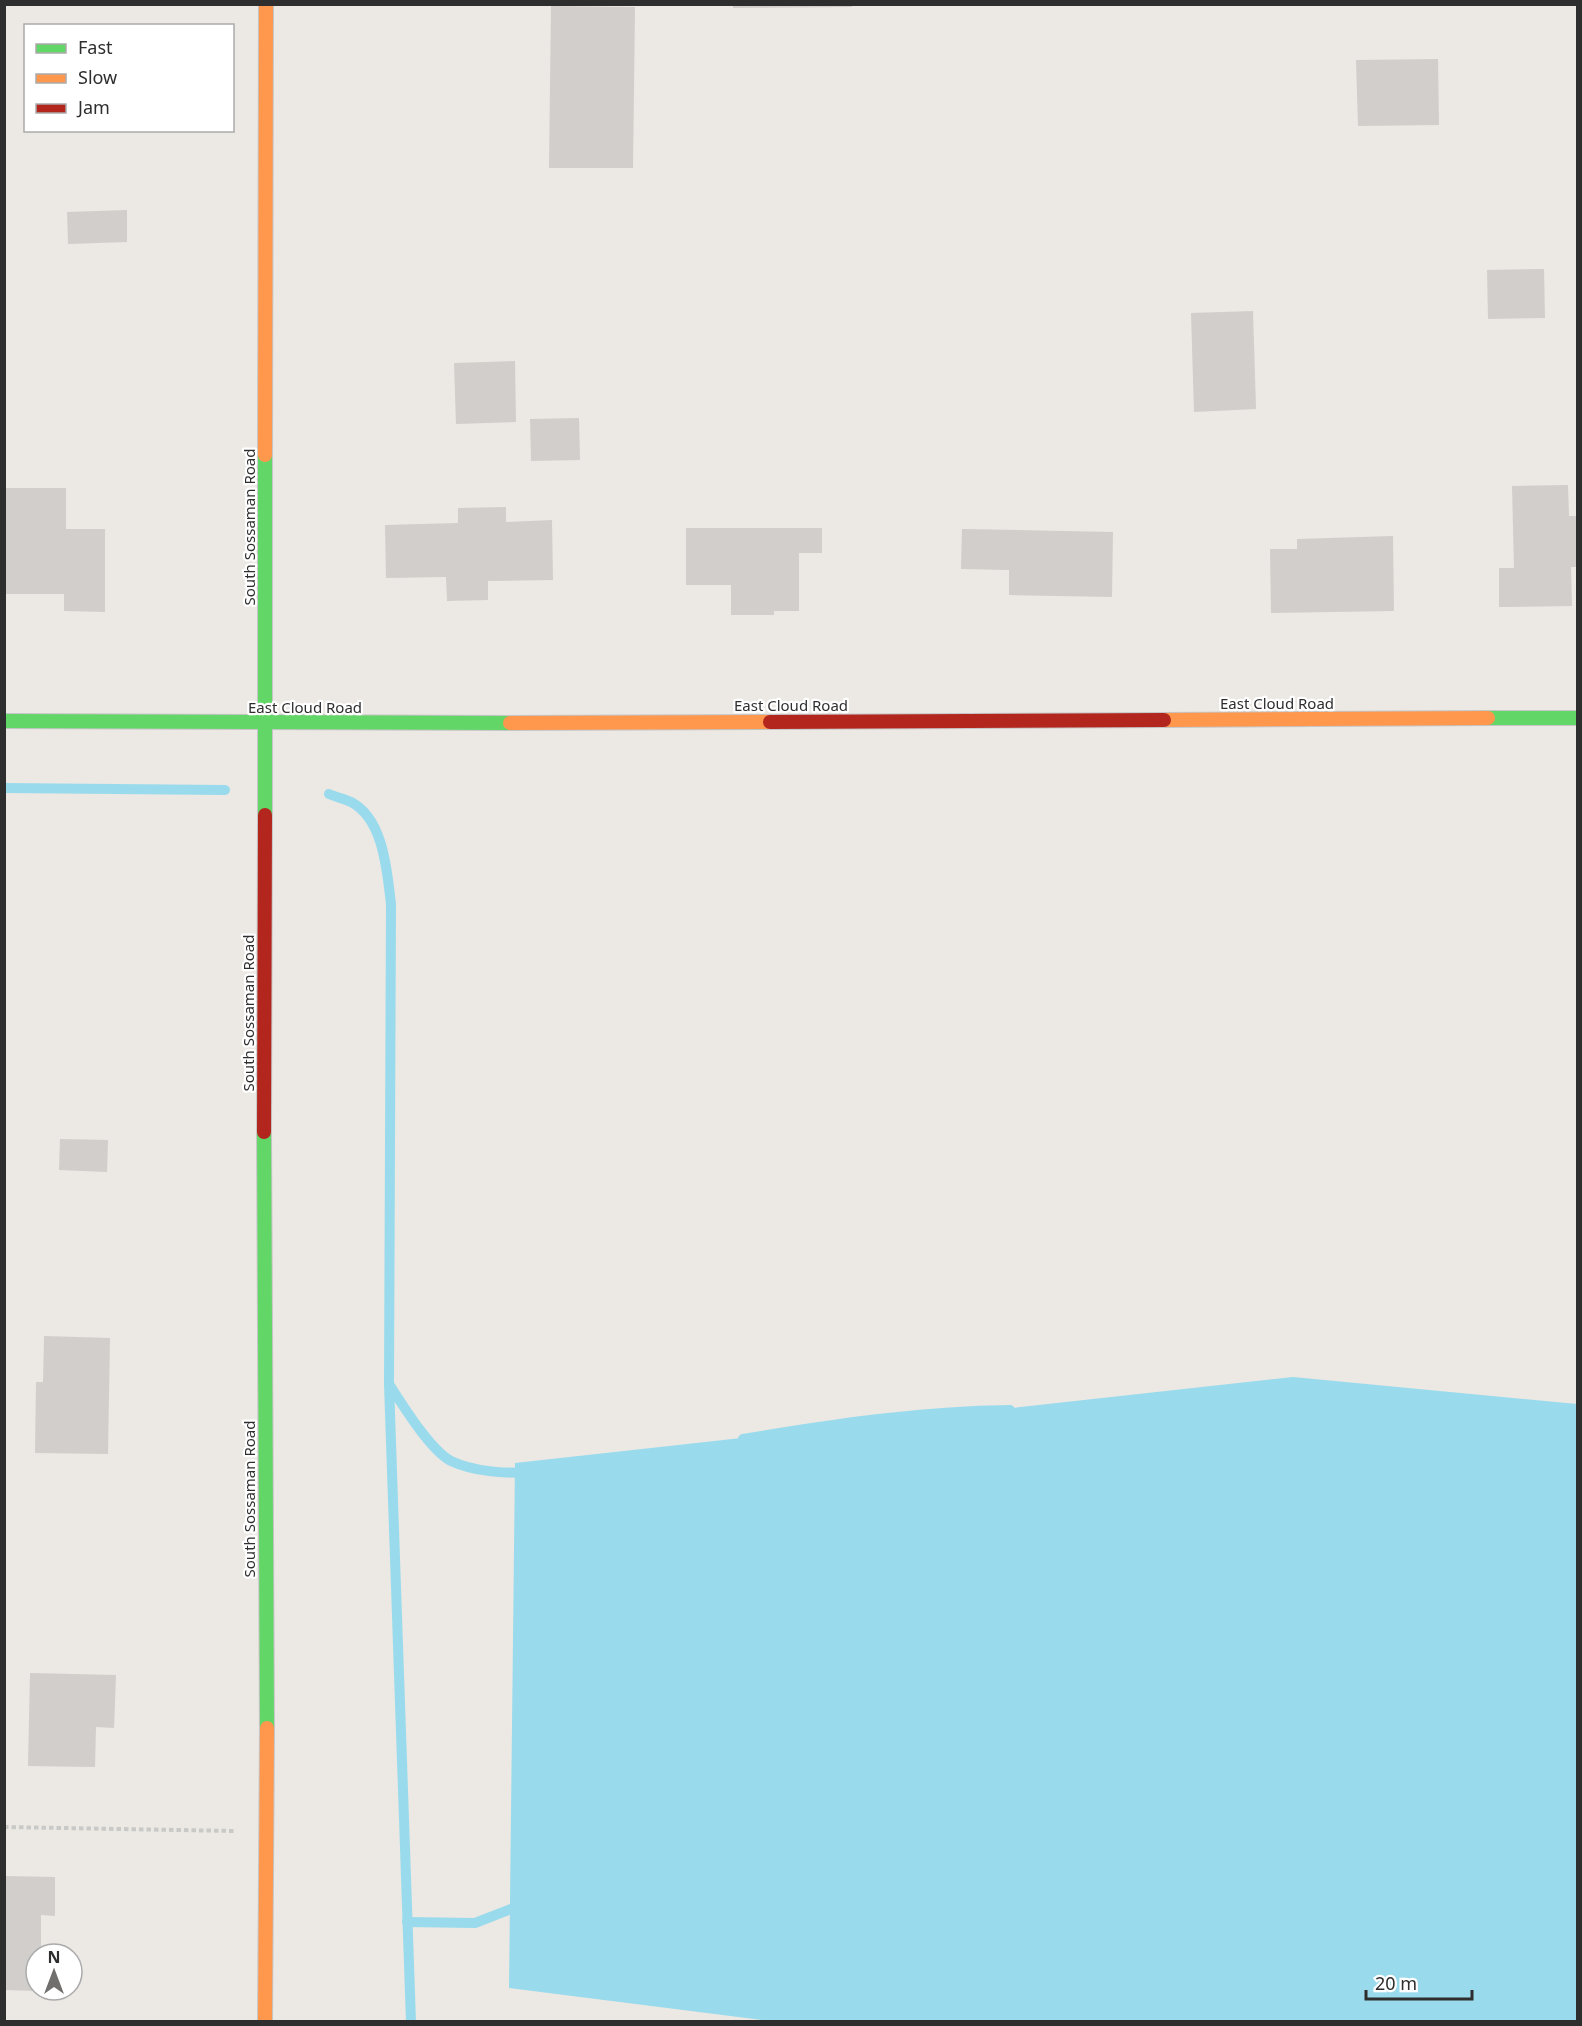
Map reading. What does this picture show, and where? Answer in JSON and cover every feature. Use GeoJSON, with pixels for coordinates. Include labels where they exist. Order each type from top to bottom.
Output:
{"type":"FeatureCollection","features":[{"type":"Feature","properties":{"kind":"main road","name":"South Sossaman Road"},"geometry":{"type":"LineString","coordinates":[[265,2022],[268,1831],[264,1302],[266,4]]}},
{"type":"Feature","properties":{"kind":"main road","name":"East Cloud Road"},"geometry":{"type":"LineString","coordinates":[[4,721],[266,724],[1578,718]]}},
{"type":"Feature","properties":{"kind":"path"},"geometry":{"type":"LineString","coordinates":[[4,1827],[268,1831]]}},
{"type":"Feature","properties":{"kind":"water"},"geometry":{"type":"Polygon","coordinates":[[[1293,1377],[1577,1404],[1577,2021],[777,2022],[509,1988],[515,1463],[1293,1377]]]}},
{"type":"Feature","properties":{"kind":"building"},"geometry":{"type":"Polygon","coordinates":[[[733,4],[852,4],[852,7],[733,8],[733,4]]]}},
{"type":"Feature","properties":{"kind":"building"},"geometry":{"type":"Polygon","coordinates":[[[551,6],[635,7],[633,168],[549,168],[551,6]]]}},
{"type":"Feature","properties":{"kind":"building"},"geometry":{"type":"Polygon","coordinates":[[[1438,59],[1439,125],[1358,126],[1356,60],[1438,59]]]}},
{"type":"Feature","properties":{"kind":"building"},"geometry":{"type":"Polygon","coordinates":[[[127,210],[127,242],[68,244],[67,212],[127,210]]]}},
{"type":"Feature","properties":{"kind":"building"},"geometry":{"type":"Polygon","coordinates":[[[1544,269],[1545,318],[1488,319],[1487,270],[1544,269]]]}},
{"type":"Feature","properties":{"kind":"building"},"geometry":{"type":"Polygon","coordinates":[[[1253,311],[1256,409],[1194,412],[1191,313],[1253,311]]]}},
{"type":"Feature","properties":{"kind":"building"},"geometry":{"type":"Polygon","coordinates":[[[515,361],[516,422],[456,424],[454,363],[515,361]]]}},
{"type":"Feature","properties":{"kind":"building"},"geometry":{"type":"Polygon","coordinates":[[[579,418],[580,460],[531,461],[530,419],[579,418]]]}},
{"type":"Feature","properties":{"kind":"building"},"geometry":{"type":"Polygon","coordinates":[[[1568,485],[1569,516],[1578,516],[1578,567],[1571,567],[1572,606],[1499,607],[1499,568],[1514,568],[1512,486],[1568,485]]]}},
{"type":"Feature","properties":{"kind":"building"},"geometry":{"type":"Polygon","coordinates":[[[4,488],[66,488],[66,529],[105,529],[105,612],[64,611],[64,594],[4,594],[4,488]]]}},
{"type":"Feature","properties":{"kind":"building"},"geometry":{"type":"Polygon","coordinates":[[[506,507],[506,522],[552,520],[553,580],[488,581],[488,600],[447,601],[446,577],[386,578],[385,525],[458,523],[458,508],[506,507]]]}},
{"type":"Feature","properties":{"kind":"building"},"geometry":{"type":"Polygon","coordinates":[[[686,528],[822,528],[822,553],[799,553],[799,611],[774,611],[774,615],[731,615],[731,585],[686,585],[686,528]]]}},
{"type":"Feature","properties":{"kind":"building"},"geometry":{"type":"Polygon","coordinates":[[[962,529],[1113,532],[1112,597],[1009,595],[1009,570],[961,569],[962,529]]]}},
{"type":"Feature","properties":{"kind":"building"},"geometry":{"type":"Polygon","coordinates":[[[1393,536],[1394,611],[1271,613],[1270,549],[1297,549],[1297,539],[1393,536]]]}},
{"type":"Feature","properties":{"kind":"building"},"geometry":{"type":"Polygon","coordinates":[[[60,1139],[108,1140],[107,1172],[59,1170],[60,1139]]]}},
{"type":"Feature","properties":{"kind":"building"},"geometry":{"type":"Polygon","coordinates":[[[44,1336],[110,1338],[108,1454],[35,1453],[36,1382],[43,1382],[44,1336]]]}},
{"type":"Feature","properties":{"kind":"building"},"geometry":{"type":"Polygon","coordinates":[[[30,1673],[116,1675],[114,1728],[96,1727],[95,1767],[28,1766],[30,1673]]]}},
{"type":"Feature","properties":{"kind":"building"},"geometry":{"type":"Polygon","coordinates":[[[4,1876],[55,1877],[55,1916],[41,1915],[41,1942],[24,1942],[24,1991],[4,1990],[4,1876]]]}},
{"type":"Feature","properties":{"kind":"waterway"},"geometry":{"type":"LineString","coordinates":[[4,788],[225,790]]}},
{"type":"Feature","properties":{"kind":"waterway"},"geometry":{"type":"LineString","coordinates":[[329,794],[351,802],[371,821],[382,847],[391,904],[389,1384],[411,2022]]}},
{"type":"Feature","properties":{"kind":"waterway"},"geometry":{"type":"LineString","coordinates":[[389,1384],[434,1447],[451,1461],[479,1470],[529,1473]]}},
{"type":"Feature","properties":{"kind":"waterway"},"geometry":{"type":"LineString","coordinates":[[743,1439],[876,1419],[1010,1410]]}},
{"type":"Feature","properties":{"kind":"waterway"},"geometry":{"type":"LineString","coordinates":[[407,1922],[475,1923],[521,1905]]}},
{"type":"Feature","properties":{"kind":"traffic: fast"},"geometry":{"type":"LineString","coordinates":[[265,455],[265,815]]}},
{"type":"Feature","properties":{"kind":"traffic: fast"},"geometry":{"type":"LineString","coordinates":[[1488,718],[1578,718]]}},
{"type":"Feature","properties":{"kind":"traffic: fast"},"geometry":{"type":"LineString","coordinates":[[4,721],[510,723]]}},
{"type":"Feature","properties":{"kind":"traffic: fast"},"geometry":{"type":"LineString","coordinates":[[264,1132],[267,1728]]}},
{"type":"Feature","properties":{"kind":"traffic: slow"},"geometry":{"type":"LineString","coordinates":[[265,455],[266,4]]}},
{"type":"Feature","properties":{"kind":"traffic: slow"},"geometry":{"type":"LineString","coordinates":[[1164,720],[1488,718]]}},
{"type":"Feature","properties":{"kind":"traffic: slow"},"geometry":{"type":"LineString","coordinates":[[510,723],[770,722]]}},
{"type":"Feature","properties":{"kind":"traffic: slow"},"geometry":{"type":"LineString","coordinates":[[265,2022],[267,1728]]}},
{"type":"Feature","properties":{"kind":"traffic: jam"},"geometry":{"type":"LineString","coordinates":[[770,722],[1164,720]]}},
{"type":"Feature","properties":{"kind":"traffic: jam"},"geometry":{"type":"LineString","coordinates":[[264,1132],[265,815]]}}]}
